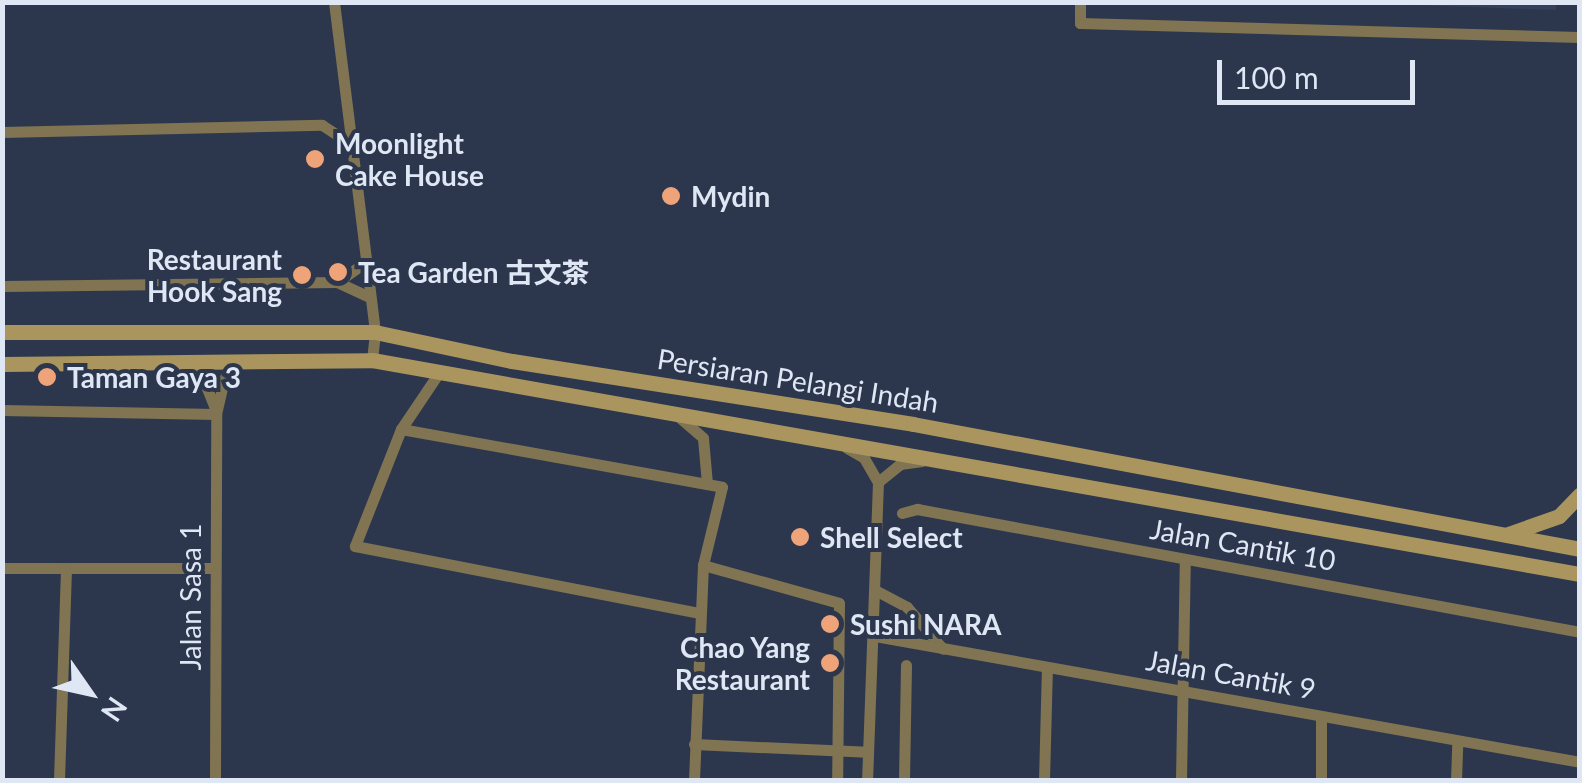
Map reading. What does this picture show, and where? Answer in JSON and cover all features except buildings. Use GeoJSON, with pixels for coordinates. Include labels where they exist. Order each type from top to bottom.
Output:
{"type":"FeatureCollection","features":[{"type":"Feature","properties":{"kind":"main road","name":"Persiaran Pelangi Indah"},"geometry":{"type":"LineString","coordinates":[[2,332],[375,332],[1580,549]]}},
{"type":"Feature","properties":{"kind":"main road","name":"Persiaran Pelangi Indah"},"geometry":{"type":"LineString","coordinates":[[2,364],[372,360],[944,457],[1580,574]]}},
{"type":"Feature","properties":{"kind":"main road"},"geometry":{"type":"LineString","coordinates":[[1508,534],[1559,516],[1580,494]]}},
{"type":"Feature","properties":{"kind":"street"},"geometry":{"type":"LineString","coordinates":[[334,2],[363,264],[375,332],[372,360]]}},
{"type":"Feature","properties":{"kind":"street"},"geometry":{"type":"LineString","coordinates":[[1080,2],[1080,23],[1580,36]]}},
{"type":"Feature","properties":{"kind":"street"},"geometry":{"type":"LineString","coordinates":[[322,125],[344,110]]}},
{"type":"Feature","properties":{"kind":"street"},"geometry":{"type":"LineString","coordinates":[[2,132],[322,125],[348,140]]}},
{"type":"Feature","properties":{"kind":"street"},"geometry":{"type":"LineString","coordinates":[[337,282],[363,264]]}},
{"type":"Feature","properties":{"kind":"street"},"geometry":{"type":"LineString","coordinates":[[2,286],[337,282],[368,297]]}},
{"type":"Feature","properties":{"kind":"street","name":"Jalan Sasa 1"},"geometry":{"type":"LineString","coordinates":[[182,362],[202,376],[216,414]]}},
{"type":"Feature","properties":{"kind":"street","name":"Jalan Sasa 1"},"geometry":{"type":"LineString","coordinates":[[215,780],[216,414],[224,379],[239,363]]}},
{"type":"Feature","properties":{"kind":"street"},"geometry":{"type":"LineString","coordinates":[[440,371],[402,429],[355,546],[700,612]]}},
{"type":"Feature","properties":{"kind":"street"},"geometry":{"type":"LineString","coordinates":[[2,410],[216,414]]}},
{"type":"Feature","properties":{"kind":"street"},"geometry":{"type":"LineString","coordinates":[[671,412],[703,438],[707,484]]}},
{"type":"Feature","properties":{"kind":"street"},"geometry":{"type":"LineString","coordinates":[[402,429],[722,487],[702,564],[694,780]]}},
{"type":"Feature","properties":{"kind":"street"},"geometry":{"type":"LineString","coordinates":[[830,438],[864,458],[878,482],[867,780]]}},
{"type":"Feature","properties":{"kind":"street"},"geometry":{"type":"LineString","coordinates":[[878,482],[900,464],[944,457]]}},
{"type":"Feature","properties":{"kind":"street","name":"Jalan Cantik 10"},"geometry":{"type":"LineString","coordinates":[[902,513],[917,509],[1578,630]]}},
{"type":"Feature","properties":{"kind":"street"},"geometry":{"type":"LineString","coordinates":[[1181,780],[1185,560]]}},
{"type":"Feature","properties":{"kind":"street"},"geometry":{"type":"LineString","coordinates":[[702,564],[839,602],[837,780]]}},
{"type":"Feature","properties":{"kind":"street"},"geometry":{"type":"LineString","coordinates":[[2,568],[214,568]]}},
{"type":"Feature","properties":{"kind":"street"},"geometry":{"type":"LineString","coordinates":[[59,780],[66,568]]}},
{"type":"Feature","properties":{"kind":"street"},"geometry":{"type":"LineString","coordinates":[[875,590],[907,607],[943,649]]}},
{"type":"Feature","properties":{"kind":"street","name":"Jalan Cantik 9"},"geometry":{"type":"LineString","coordinates":[[875,636],[1580,762]]}},
{"type":"Feature","properties":{"kind":"street"},"geometry":{"type":"LineString","coordinates":[[904,780],[906,665]]}},
{"type":"Feature","properties":{"kind":"street"},"geometry":{"type":"LineString","coordinates":[[1044,780],[1047,668]]}},
{"type":"Feature","properties":{"kind":"street"},"geometry":{"type":"LineString","coordinates":[[1321,716],[1321,780]]}},
{"type":"Feature","properties":{"kind":"street"},"geometry":{"type":"LineString","coordinates":[[1456,780],[1457,742]]}},
{"type":"Feature","properties":{"kind":"street"},"geometry":{"type":"LineString","coordinates":[[694,744],[867,752]]}},
{"type":"Feature","properties":{"kind":"shaded area"},"geometry":{"type":"Polygon","coordinates":[[[1328,2],[1556,2],[1556,10],[1328,2]]]}},
{"type":"Feature","properties":{"kind":"place","name":"Moonlight Cake House"},"geometry":{"type":"Point","coordinates":[315,159]}},
{"type":"Feature","properties":{"kind":"place","name":"Mydin"},"geometry":{"type":"Point","coordinates":[671,196]}},
{"type":"Feature","properties":{"kind":"place","name":"Tea Garden 古文茶"},"geometry":{"type":"Point","coordinates":[338,272]}},
{"type":"Feature","properties":{"kind":"place","name":"Restaurant Hook Sang"},"geometry":{"type":"Point","coordinates":[302,275]}},
{"type":"Feature","properties":{"kind":"place","name":"Taman Gaya 3"},"geometry":{"type":"Point","coordinates":[47,377]}},
{"type":"Feature","properties":{"kind":"place","name":"Shell Select"},"geometry":{"type":"Point","coordinates":[800,537]}},
{"type":"Feature","properties":{"kind":"place","name":"Sushi NARA"},"geometry":{"type":"Point","coordinates":[830,624]}},
{"type":"Feature","properties":{"kind":"place","name":"Chao Yang Restaurant"},"geometry":{"type":"Point","coordinates":[830,663]}}]}
